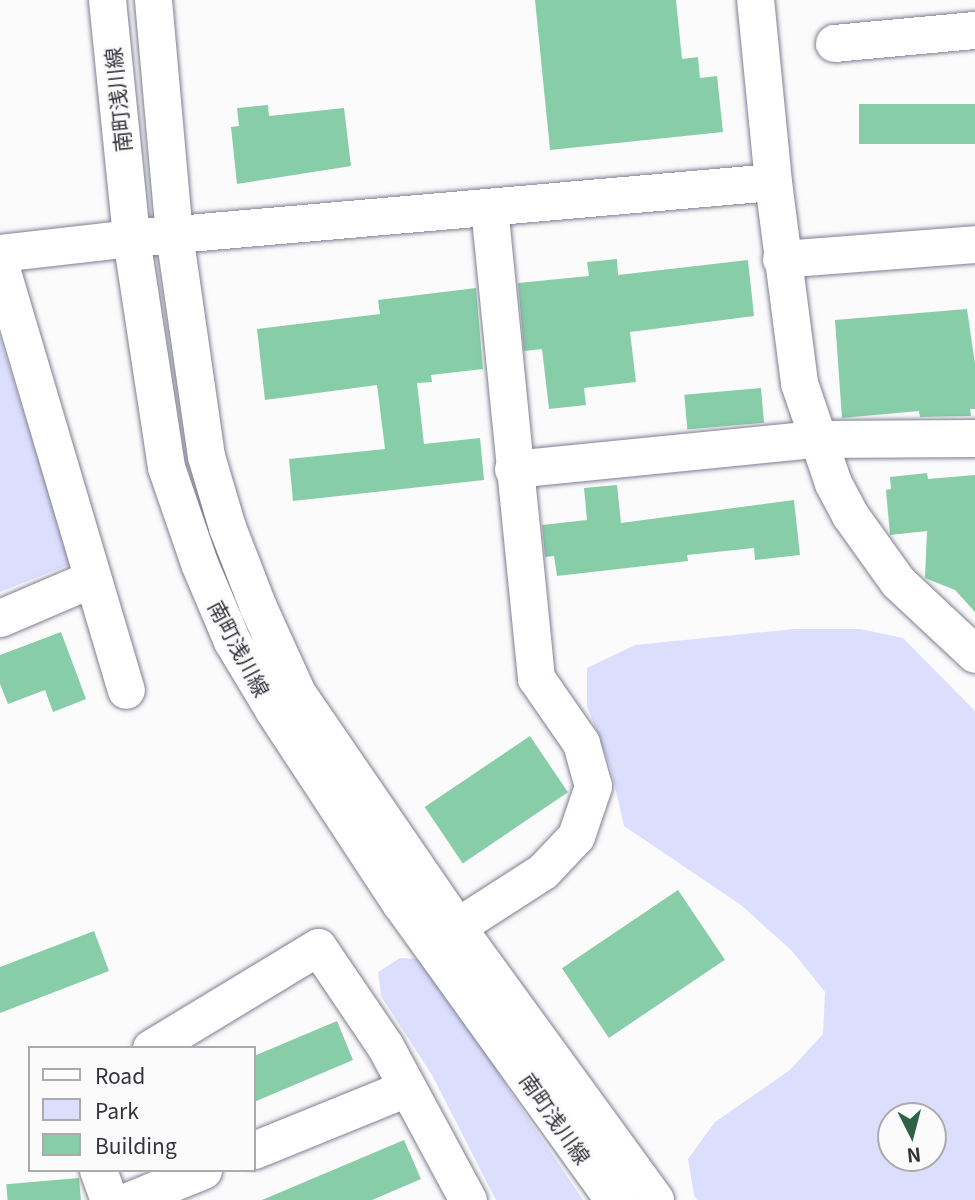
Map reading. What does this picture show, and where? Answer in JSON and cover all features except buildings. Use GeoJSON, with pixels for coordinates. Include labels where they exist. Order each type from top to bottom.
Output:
{"type":"FeatureCollection","features":[{"type":"Feature","properties":{"kind":"street","name":"南町浅川線"},"geometry":{"type":"LineString","coordinates":[[107,0],[131,238],[166,467],[199,563],[232,641],[274,711],[401,904],[445,935],[654,1200]]}},
{"type":"Feature","properties":{"kind":"street","name":"南町浅川線"},"geometry":{"type":"LineString","coordinates":[[153,0],[174,234],[206,456],[227,527],[258,607],[297,693],[445,935],[614,1200]]}},
{"type":"Feature","properties":{"kind":"street"},"geometry":{"type":"LineString","coordinates":[[755,0],[781,259],[799,383],[816,439],[850,515],[872,548],[932,618],[975,654]]}},
{"type":"Feature","properties":{"kind":"street"},"geometry":{"type":"LineString","coordinates":[[834,43],[975,30]]}},
{"type":"Feature","properties":{"kind":"street"},"geometry":{"type":"LineString","coordinates":[[0,253],[174,234],[773,182]]}},
{"type":"Feature","properties":{"kind":"street"},"geometry":{"type":"LineString","coordinates":[[445,935],[543,870],[576,836],[593,786],[581,743],[536,678],[489,208]]}},
{"type":"Feature","properties":{"kind":"street"},"geometry":{"type":"LineString","coordinates":[[781,259],[975,244]]}},
{"type":"Feature","properties":{"kind":"street"},"geometry":{"type":"LineString","coordinates":[[0,264],[126,690]]}},
{"type":"Feature","properties":{"kind":"street"},"geometry":{"type":"LineString","coordinates":[[513,468],[816,439],[975,438]]}},
{"type":"Feature","properties":{"kind":"street"},"geometry":{"type":"LineString","coordinates":[[0,618],[91,579]]}},
{"type":"Feature","properties":{"kind":"street"},"geometry":{"type":"LineString","coordinates":[[154,1046],[318,947],[407,1088],[468,1200]]}},
{"type":"Feature","properties":{"kind":"street"},"geometry":{"type":"LineString","coordinates":[[256,1149],[407,1088]]}},
{"type":"Feature","properties":{"kind":"street"},"geometry":{"type":"LineString","coordinates":[[99,1172],[109,1200]]}},
{"type":"Feature","properties":{"kind":"street"},"geometry":{"type":"LineString","coordinates":[[130,1200],[198,1172]]}},
{"type":"Feature","properties":{"kind":"green space"},"geometry":{"type":"Polygon","coordinates":[[[0,337],[71,564],[0,592],[0,337]]]}},
{"type":"Feature","properties":{"kind":"green space"},"geometry":{"type":"Polygon","coordinates":[[[795,629],[860,629],[903,638],[975,711],[975,1200],[697,1200],[688,1159],[715,1122],[790,1070],[823,1034],[825,992],[792,951],[741,905],[624,826],[611,769],[587,706],[587,668],[635,645],[795,629]]]}},
{"type":"Feature","properties":{"kind":"green space"},"geometry":{"type":"Polygon","coordinates":[[[400,958],[417,959],[448,984],[509,1090],[583,1200],[496,1200],[432,1075],[381,996],[378,972],[400,958]]]}}]}
